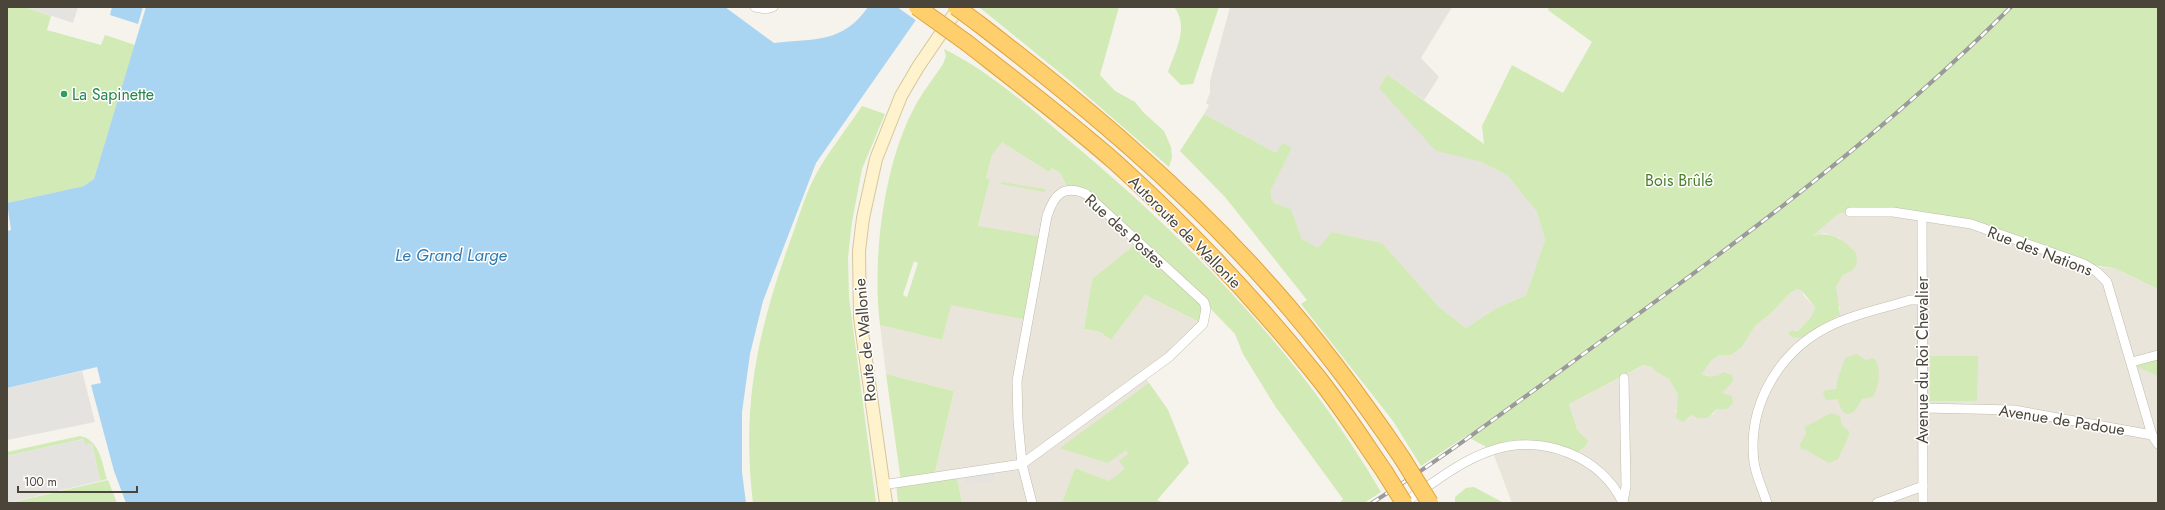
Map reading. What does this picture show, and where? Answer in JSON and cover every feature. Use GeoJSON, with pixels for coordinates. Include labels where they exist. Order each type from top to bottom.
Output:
{"type":"FeatureCollection","features":[{"type":"Feature","properties":{"kind":"highway","name":"Autoroute de Wallonie"},"geometry":{"type":"LineString","coordinates":[[918,7],[967,43],[1115,162],[1186,230],[1254,302],[1317,376],[1384,471],[1404,503]]}},
{"type":"Feature","properties":{"kind":"highway","name":"Autoroute de Wallonie"},"geometry":{"type":"LineString","coordinates":[[956,7],[1061,87],[1132,148],[1203,215],[1272,288],[1334,362],[1402,458],[1430,503]]}},
{"type":"Feature","properties":{"kind":"main road","name":"Route de Wallonie"},"geometry":{"type":"LineString","coordinates":[[886,503],[882,485],[860,318],[859,251],[863,218],[876,159],[901,96],[918,67],[959,7]]}},
{"type":"Feature","properties":{"kind":"street"},"geometry":{"type":"LineString","coordinates":[[755,7],[766,9],[773,7]]}},
{"type":"Feature","properties":{"kind":"street","name":"Rue des Postes"},"geometry":{"type":"LineString","coordinates":[[882,485],[1022,464],[1169,357],[1199,330],[1206,315],[1204,302],[1086,194],[1077,190],[1061,192],[1054,199],[1047,216],[1018,381],[1018,421],[1022,464],[1032,503]]}},
{"type":"Feature","properties":{"kind":"street","name":"Rue des Nations"},"geometry":{"type":"LineString","coordinates":[[1850,212],[1893,212],[1971,224],[2084,264],[2097,272],[2107,282],[2132,362],[2152,434],[2158,444]]}},
{"type":"Feature","properties":{"kind":"street","name":"Avenue du Roi Chevalier"},"geometry":{"type":"LineString","coordinates":[[1922,217],[1923,503]]}},
{"type":"Feature","properties":{"kind":"street"},"geometry":{"type":"LineString","coordinates":[[1767,503],[1755,463],[1756,422],[1764,394],[1788,356],[1810,338],[1835,324],[1910,300],[1922,300]]}},
{"type":"Feature","properties":{"kind":"street"},"geometry":{"type":"LineString","coordinates":[[2132,362],[2158,356]]}},
{"type":"Feature","properties":{"kind":"street"},"geometry":{"type":"LineString","coordinates":[[1623,503],[1626,486],[1624,378]]}},
{"type":"Feature","properties":{"kind":"street","name":"Avenue de Padoue"},"geometry":{"type":"LineString","coordinates":[[1923,408],[2014,410],[2152,434]]}},
{"type":"Feature","properties":{"kind":"street"},"geometry":{"type":"LineString","coordinates":[[1404,503],[1448,473],[1492,450],[1518,446],[1549,448],[1580,458],[1601,471],[1614,486],[1623,503]]}},
{"type":"Feature","properties":{"kind":"street"},"geometry":{"type":"LineString","coordinates":[[1877,503],[1923,486]]}},
{"type":"Feature","properties":{"kind":"shaded area"},"geometry":{"type":"Polygon","coordinates":[[[25,7],[78,7],[73,23],[25,7]]]}},
{"type":"Feature","properties":{"kind":"shaded area"},"geometry":{"type":"Polygon","coordinates":[[[1230,7],[1452,7],[1421,58],[1439,77],[1424,100],[1387,74],[1379,88],[1479,161],[1507,175],[1537,212],[1545,240],[1526,295],[1495,309],[1466,328],[1439,307],[1382,243],[1332,232],[1318,249],[1302,239],[1291,209],[1274,203],[1271,196],[1271,190],[1292,148],[1276,153],[1204,114],[1209,105],[1206,103],[1210,93],[1210,81],[1230,7]]]}},
{"type":"Feature","properties":{"kind":"shaded area"},"geometry":{"type":"Polygon","coordinates":[[[1001,141],[1049,172],[1052,168],[1060,173],[1069,190],[1077,190],[1138,242],[1092,279],[1084,329],[1100,332],[1111,340],[1145,295],[1203,324],[1144,376],[1168,410],[1189,463],[1157,500],[1075,468],[1062,503],[962,503],[956,474],[934,478],[954,391],[886,374],[880,325],[942,340],[950,305],[978,227],[990,179],[986,178],[992,155],[1001,141]]]}},
{"type":"Feature","properties":{"kind":"shaded area"},"geometry":{"type":"Polygon","coordinates":[[[1850,212],[1974,225],[2098,267],[2114,268],[2158,289],[2158,503],[1512,503],[1492,450],[1506,447],[1578,452],[1585,447],[1583,435],[1577,429],[1569,404],[1645,365],[1652,367],[1656,372],[1669,379],[1678,395],[1678,407],[1675,412],[1688,419],[1692,415],[1697,418],[1713,414],[1717,409],[1724,410],[1726,395],[1721,393],[1720,375],[1713,377],[1702,374],[1711,361],[1719,355],[1731,355],[1742,347],[1755,326],[1770,314],[1790,293],[1797,289],[1802,291],[1804,296],[1815,307],[1811,317],[1798,331],[1795,330],[1802,338],[1838,317],[1840,309],[1836,297],[1836,287],[1843,275],[1852,271],[1840,238],[1824,233],[1812,237],[1838,214],[1850,212]]]}},
{"type":"Feature","properties":{"kind":"shaded area"},"geometry":{"type":"Polygon","coordinates":[[[82,371],[95,422],[7,440],[7,388],[82,371]]]}},
{"type":"Feature","properties":{"kind":"shaded area"},"geometry":{"type":"Polygon","coordinates":[[[84,439],[85,445],[92,444],[100,481],[7,503],[7,456],[84,439]]]}},
{"type":"Feature","properties":{"kind":"shaded area"},"geometry":{"type":"Polygon","coordinates":[[[993,468],[995,480],[966,484],[965,473],[993,468]]]}},
{"type":"Feature","properties":{"kind":"green space","name":"La Sapinette"},"geometry":{"type":"Polygon","coordinates":[[[7,7],[25,7],[51,16],[47,30],[101,45],[105,35],[135,45],[94,179],[84,186],[7,203],[7,7]]]}},
{"type":"Feature","properties":{"kind":"green space"},"geometry":{"type":"Polygon","coordinates":[[[979,7],[1119,7],[1100,75],[1115,91],[1135,102],[1143,112],[1164,131],[1171,147],[1172,157],[1169,167],[1070,81],[979,7]]]}},
{"type":"Feature","properties":{"kind":"green space"},"geometry":{"type":"Polygon","coordinates":[[[1174,7],[1219,7],[1193,84],[1181,85],[1168,72],[1180,39],[1181,31],[1179,15],[1174,7]]]}},
{"type":"Feature","properties":{"kind":"green space","name":"Bois Brûlé"},"geometry":{"type":"Polygon","coordinates":[[[1549,7],[2158,7],[2158,289],[2114,268],[2084,264],[1974,225],[1850,212],[1838,214],[1813,236],[1826,234],[1837,237],[1856,253],[1857,264],[1852,271],[1843,275],[1836,287],[1840,315],[1802,338],[1792,337],[1788,334],[1791,331],[1798,331],[1811,317],[1815,307],[1802,291],[1797,289],[1790,293],[1770,314],[1755,326],[1742,347],[1731,355],[1719,355],[1711,361],[1702,374],[1713,376],[1723,372],[1732,375],[1733,381],[1722,393],[1732,396],[1733,402],[1725,410],[1717,409],[1707,418],[1697,418],[1692,415],[1683,422],[1676,418],[1678,395],[1669,379],[1656,372],[1652,367],[1644,365],[1569,404],[1577,429],[1588,441],[1585,447],[1578,452],[1568,452],[1549,448],[1492,450],[1466,436],[1421,466],[1393,421],[1301,304],[1307,300],[1225,197],[1180,151],[1204,114],[1276,153],[1282,143],[1292,148],[1271,190],[1271,196],[1274,203],[1291,209],[1302,239],[1318,248],[1332,232],[1382,243],[1439,307],[1466,328],[1495,309],[1526,295],[1545,240],[1537,212],[1507,175],[1479,161],[1436,151],[1379,88],[1387,74],[1484,144],[1482,126],[1512,65],[1563,93],[1592,42],[1548,10],[1549,7]]]}},
{"type":"Feature","properties":{"kind":"green space"},"geometry":{"type":"Polygon","coordinates":[[[944,49],[992,78],[1023,102],[1111,177],[1198,258],[1278,346],[1315,393],[1350,442],[1381,492],[1364,503],[1340,503],[1343,499],[1275,406],[1243,354],[1235,334],[1205,303],[1203,324],[1145,295],[1111,340],[1100,332],[1084,329],[1092,279],[1138,242],[1086,194],[1069,190],[1060,173],[1052,168],[1049,172],[1002,142],[992,155],[986,178],[990,179],[978,226],[1043,237],[1029,320],[951,305],[942,340],[880,325],[878,300],[879,244],[887,187],[894,159],[913,110],[923,92],[943,64],[946,56],[944,49]],[[914,261],[903,295],[907,297],[918,263],[914,261]]]}},
{"type":"Feature","properties":{"kind":"green space"},"geometry":{"type":"Polygon","coordinates":[[[862,106],[885,114],[862,169],[852,222],[848,257],[849,297],[876,503],[753,503],[749,433],[751,400],[755,367],[770,303],[780,270],[811,185],[824,161],[862,106]]]}},
{"type":"Feature","properties":{"kind":"green space"},"geometry":{"type":"Polygon","coordinates":[[[1001,182],[1045,189],[1045,192],[1001,184],[1001,182]]]}},
{"type":"Feature","properties":{"kind":"green space"},"geometry":{"type":"Polygon","coordinates":[[[1856,354],[1866,360],[1874,358],[1878,367],[1879,378],[1873,397],[1862,399],[1854,412],[1848,414],[1843,412],[1837,399],[1826,400],[1823,394],[1825,390],[1836,389],[1845,358],[1856,354]]]}},
{"type":"Feature","properties":{"kind":"green space"},"geometry":{"type":"Polygon","coordinates":[[[2158,355],[2158,376],[2133,365],[2158,355]]]}},
{"type":"Feature","properties":{"kind":"green space"},"geometry":{"type":"Polygon","coordinates":[[[1930,356],[1978,356],[1977,401],[1930,401],[1930,356]]]}},
{"type":"Feature","properties":{"kind":"green space"},"geometry":{"type":"Polygon","coordinates":[[[886,374],[954,391],[934,477],[956,474],[962,503],[898,503],[896,483],[901,482],[886,374]]]}},
{"type":"Feature","properties":{"kind":"green space"},"geometry":{"type":"Polygon","coordinates":[[[1149,383],[1168,410],[1189,463],[1157,500],[1164,503],[1062,503],[1075,468],[1109,481],[1125,469],[1119,461],[1128,454],[1126,450],[1108,463],[1060,448],[1149,383]]]}},
{"type":"Feature","properties":{"kind":"green space"},"geometry":{"type":"Polygon","coordinates":[[[1831,413],[1840,416],[1842,426],[1849,431],[1849,435],[1838,459],[1829,463],[1806,450],[1801,449],[1800,444],[1806,434],[1805,427],[1831,413]]]}},
{"type":"Feature","properties":{"kind":"green space"},"geometry":{"type":"Polygon","coordinates":[[[80,436],[87,438],[96,447],[102,459],[107,479],[100,481],[92,444],[85,445],[83,439],[7,456],[7,452],[80,436]]]}},
{"type":"Feature","properties":{"kind":"green space"},"geometry":{"type":"Polygon","coordinates":[[[108,480],[117,503],[9,503],[108,480]]]}},
{"type":"Feature","properties":{"kind":"green space"},"geometry":{"type":"Polygon","coordinates":[[[1474,487],[1504,503],[1455,503],[1455,497],[1466,488],[1474,487]]]}},
{"type":"Feature","properties":{"kind":"water"},"geometry":{"type":"Polygon","coordinates":[[[112,7],[143,7],[138,24],[110,15],[112,7]]]}},
{"type":"Feature","properties":{"kind":"water","name":"Le Grand Large"},"geometry":{"type":"Polygon","coordinates":[[[146,7],[725,7],[774,43],[815,39],[838,33],[848,28],[868,7],[925,7],[816,163],[763,301],[750,354],[742,412],[742,472],[746,503],[126,503],[114,471],[91,385],[101,383],[97,367],[7,388],[7,231],[11,230],[7,203],[84,186],[94,179],[146,7]]]}},
{"type":"Feature","properties":{"kind":"pier"},"geometry":{"type":"Polygon","coordinates":[[[897,7],[927,7],[917,21],[897,7]]]}},
{"type":"Feature","properties":{"kind":"railway"},"geometry":{"type":"LineString","coordinates":[[1372,503],[1491,421],[1661,298],[1765,220],[1867,138],[1916,96],[2011,7]]}},
{"type":"Feature","properties":{"kind":"place","name":"La Sapinette"},"geometry":{"type":"Point","coordinates":[64,94]}}]}
